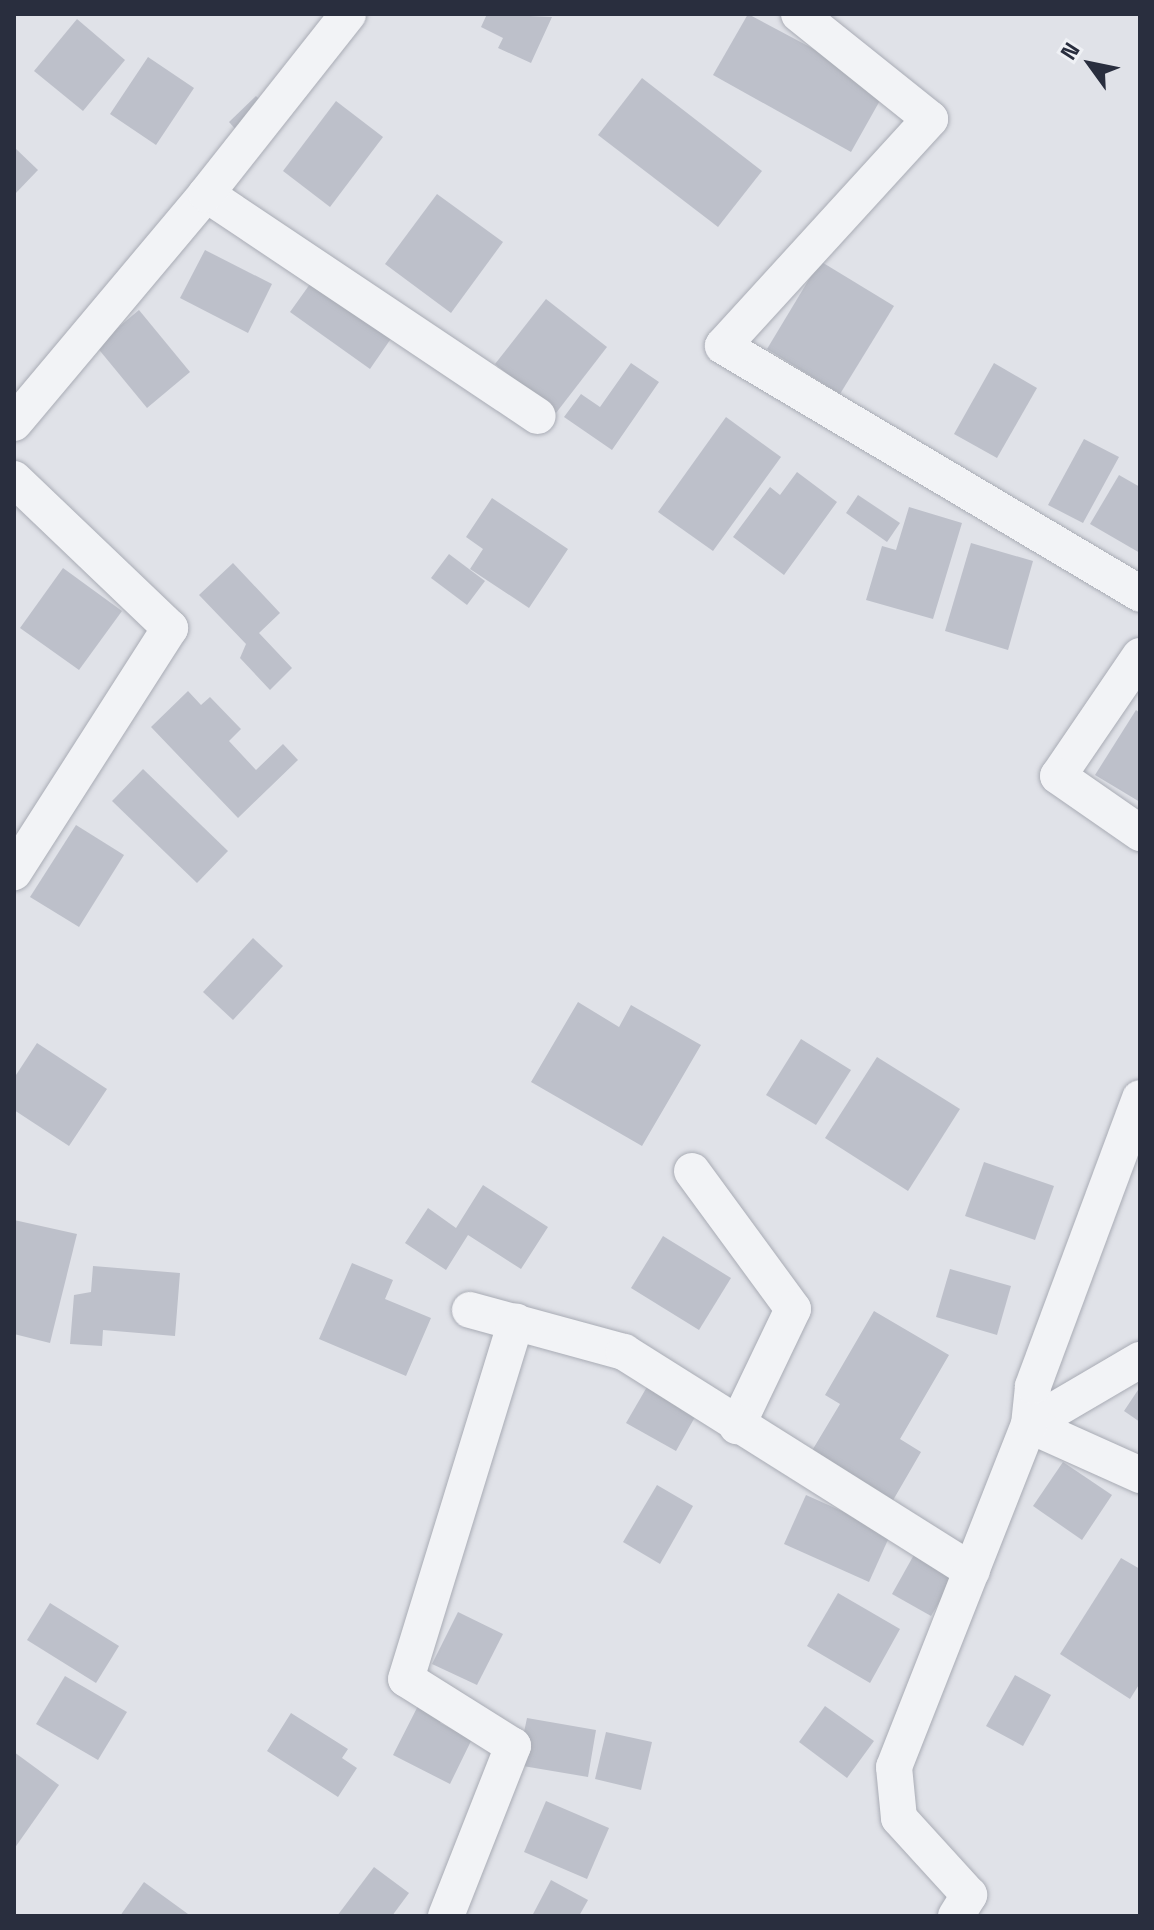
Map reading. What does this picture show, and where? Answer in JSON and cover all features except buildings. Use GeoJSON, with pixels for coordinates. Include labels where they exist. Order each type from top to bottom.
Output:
{"type":"FeatureCollection","features":[{"type":"Feature","properties":{"kind":"street"},"geometry":{"type":"LineString","coordinates":[[14,423],[206,194],[340,17]]}},
{"type":"Feature","properties":{"kind":"street"},"geometry":{"type":"LineString","coordinates":[[814,18],[930,119],[723,346],[1140,594]]}},
{"type":"Feature","properties":{"kind":"street"},"geometry":{"type":"LineString","coordinates":[[206,194],[537,416]]}},
{"type":"Feature","properties":{"kind":"street"},"geometry":{"type":"LineString","coordinates":[[14,479],[170,628],[14,872]]}},
{"type":"Feature","properties":{"kind":"street"},"geometry":{"type":"LineString","coordinates":[[1140,656],[1058,776],[1140,833]]}},
{"type":"Feature","properties":{"kind":"street"},"geometry":{"type":"LineString","coordinates":[[956,1916],[969,1895],[899,1818],[894,1767],[1029,1425],[1033,1386],[1140,1098]]}},
{"type":"Feature","properties":{"kind":"street"},"geometry":{"type":"LineString","coordinates":[[692,1171],[793,1309],[737,1426]]}},
{"type":"Feature","properties":{"kind":"street"},"geometry":{"type":"LineString","coordinates":[[470,1310],[624,1352],[737,1426],[972,1571]]}},
{"type":"Feature","properties":{"kind":"street"},"geometry":{"type":"LineString","coordinates":[[446,1916],[513,1746],[406,1679],[516,1322]]}},
{"type":"Feature","properties":{"kind":"street"},"geometry":{"type":"LineString","coordinates":[[1029,1425],[1140,1360]]}},
{"type":"Feature","properties":{"kind":"street"},"geometry":{"type":"LineString","coordinates":[[1029,1425],[1140,1475]]}}]}
